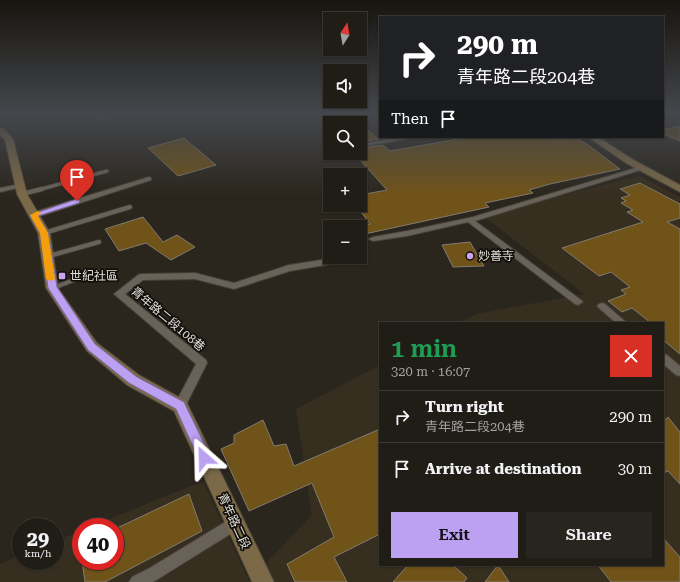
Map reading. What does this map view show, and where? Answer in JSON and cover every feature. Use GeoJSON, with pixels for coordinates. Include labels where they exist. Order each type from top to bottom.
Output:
{"type":"FeatureCollection","features":[{"type":"Feature","properties":{"kind":"street"},"geometry":{"type":"LineString","coordinates":[[10,141],[21,190],[44,233],[52,288],[92,347],[133,380],[180,406]]}},
{"type":"Feature","properties":{"kind":"street"},"geometry":{"type":"LineString","coordinates":[[599,141],[680,189]]}},
{"type":"Feature","properties":{"kind":"street"},"geometry":{"type":"LineString","coordinates":[[373,239],[403,235],[470,220],[642,168]]}},
{"type":"Feature","properties":{"kind":"street"},"geometry":{"type":"LineString","coordinates":[[34,215],[149,179]]}},
{"type":"Feature","properties":{"kind":"street"},"geometry":{"type":"LineString","coordinates":[[0,190],[21,190]]}},
{"type":"Feature","properties":{"kind":"street"},"geometry":{"type":"LineString","coordinates":[[470,220],[578,302]]}},
{"type":"Feature","properties":{"kind":"street","name":"青年路二段108巷"},"geometry":{"type":"LineString","coordinates":[[180,406],[202,363],[119,294],[141,277],[195,276],[234,286],[289,268],[323,263]]}},
{"type":"Feature","properties":{"kind":"street"},"geometry":{"type":"LineString","coordinates":[[602,306],[621,322]]}},
{"type":"Feature","properties":{"kind":"street"},"geometry":{"type":"LineString","coordinates":[[664,359],[680,372]]}},
{"type":"Feature","properties":{"kind":"street","name":"青年路二段"},"geometry":{"type":"LineString","coordinates":[[180,406],[263,582]]}},
{"type":"Feature","properties":{"kind":"street"},"geometry":{"type":"LineString","coordinates":[[137,582],[153,574],[235,523]]}},
{"type":"Feature","properties":{"kind":"lane"},"geometry":{"type":"LineString","coordinates":[[367,144],[386,141]]}},
{"type":"Feature","properties":{"kind":"lane"},"geometry":{"type":"LineString","coordinates":[[21,190],[107,171]]}},
{"type":"Feature","properties":{"kind":"lane"},"geometry":{"type":"LineString","coordinates":[[44,233],[130,207]]}},
{"type":"Feature","properties":{"kind":"lane"},"geometry":{"type":"LineString","coordinates":[[47,257],[100,242]]}},
{"type":"Feature","properties":{"kind":"lane"},"geometry":{"type":"LineString","coordinates":[[52,288],[97,271]]}},
{"type":"Feature","properties":{"kind":"shaded area"},"geometry":{"type":"Polygon","coordinates":[[[640,176],[680,197],[680,582],[0,582],[0,564],[12,559],[12,570],[64,570],[64,538],[72,534],[72,570],[124,570],[124,518],[112,518],[203,481],[249,581],[312,515],[296,409],[379,366],[379,566],[664,566],[664,322],[460,322],[476,314],[584,294],[482,215],[640,176]]]}},
{"type":"Feature","properties":{"kind":"building"},"geometry":{"type":"Polygon","coordinates":[[[173,141],[188,141],[216,165],[178,176],[148,148],[173,141]]]}},
{"type":"Feature","properties":{"kind":"building"},"geometry":{"type":"Polygon","coordinates":[[[446,141],[581,141],[620,169],[550,184],[529,190],[533,193],[485,203],[489,207],[367,233],[367,225],[370,224],[361,212],[367,212],[367,194],[387,190],[360,160],[367,160],[367,147],[383,145],[390,151],[446,141]]]}},
{"type":"Feature","properties":{"kind":"building"},"geometry":{"type":"Polygon","coordinates":[[[640,183],[680,204],[680,218],[667,222],[680,229],[680,354],[664,341],[664,322],[650,322],[632,308],[622,312],[608,301],[626,294],[621,290],[630,287],[611,272],[599,276],[562,248],[643,222],[627,212],[633,210],[621,203],[626,201],[621,198],[630,195],[620,189],[640,183]]]}},
{"type":"Feature","properties":{"kind":"building"},"geometry":{"type":"Polygon","coordinates":[[[143,217],[163,242],[177,235],[195,247],[171,260],[146,243],[119,251],[105,229],[143,217]]]}},
{"type":"Feature","properties":{"kind":"building","name":"妙善寺"},"geometry":{"type":"Polygon","coordinates":[[[470,242],[484,266],[453,267],[442,245],[470,242]]]}},
{"type":"Feature","properties":{"kind":"building"},"geometry":{"type":"Polygon","coordinates":[[[668,417],[680,432],[680,484],[668,471],[664,473],[664,421],[668,417]]]}},
{"type":"Feature","properties":{"kind":"building"},"geometry":{"type":"Polygon","coordinates":[[[263,420],[274,446],[286,444],[294,466],[379,429],[379,534],[334,557],[347,582],[295,582],[287,564],[334,537],[312,483],[249,511],[221,449],[234,443],[234,435],[263,420]]]}},
{"type":"Feature","properties":{"kind":"building"},"geometry":{"type":"Polygon","coordinates":[[[189,494],[202,531],[105,582],[85,582],[83,570],[124,570],[124,525],[189,494]]]}},
{"type":"Feature","properties":{"kind":"building"},"geometry":{"type":"Polygon","coordinates":[[[664,539],[680,557],[680,582],[611,582],[599,566],[664,566],[664,539]]]}},
{"type":"Feature","properties":{"kind":"building"},"geometry":{"type":"Polygon","coordinates":[[[407,566],[454,566],[467,578],[464,582],[393,582],[407,566]]]}},
{"type":"Feature","properties":{"kind":"building"},"geometry":{"type":"Polygon","coordinates":[[[499,566],[509,582],[485,582],[499,566]]]}},
{"type":"Feature","properties":{"kind":"slow traffic"},"geometry":{"type":"LineString","coordinates":[[38,213],[34,215],[44,233],[51,279]]}},
{"type":"Feature","properties":{"kind":"place","name":"妙善寺"},"geometry":{"type":"Point","coordinates":[470,256]}},
{"type":"Feature","properties":{"kind":"place","name":"世紀社區"},"geometry":{"type":"Point","coordinates":[62,276]}},
{"type":"Feature","properties":{"kind":"route"},"geometry":{"type":"LineString","coordinates":[[77,201],[34,215],[44,233],[52,288],[92,347],[133,380],[180,406],[204,458]]}}]}
